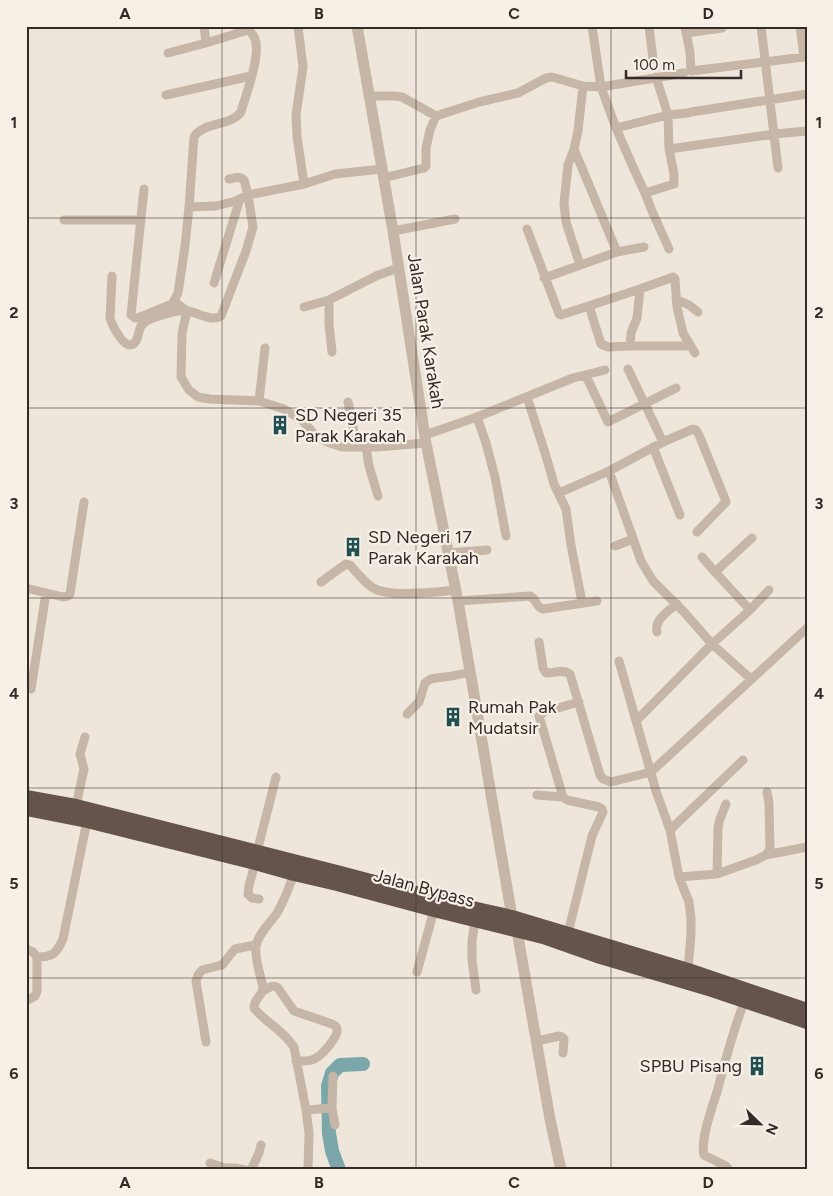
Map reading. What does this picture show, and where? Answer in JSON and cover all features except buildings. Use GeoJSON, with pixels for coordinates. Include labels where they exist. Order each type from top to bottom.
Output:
{"type":"FeatureCollection","features":[{"type":"Feature","properties":{"kind":"highway"},"geometry":{"type":"LineString","coordinates":[[26,797],[76,806],[201,844],[256,858],[512,917],[688,970],[807,1010]]}},
{"type":"Feature","properties":{"kind":"highway"},"geometry":{"type":"LineString","coordinates":[[26,808],[201,844]]}},
{"type":"Feature","properties":{"kind":"highway","name":"Jalan Bypass"},"geometry":{"type":"LineString","coordinates":[[256,858],[294,874],[543,938],[745,1000],[807,1022]]}},
{"type":"Feature","properties":{"kind":"street"},"geometry":{"type":"LineString","coordinates":[[204,26],[206,43]]}},
{"type":"Feature","properties":{"kind":"street"},"geometry":{"type":"LineString","coordinates":[[298,26],[303,67],[296,116],[296,130],[304,184]]}},
{"type":"Feature","properties":{"kind":"street","name":"Jalan Parak Karakah"},"geometry":{"type":"LineString","coordinates":[[357,26],[393,231],[426,439],[465,640],[512,917],[517,931],[550,1120],[561,1170]]}},
{"type":"Feature","properties":{"kind":"street"},"geometry":{"type":"LineString","coordinates":[[592,26],[601,87],[616,128],[668,249]]}},
{"type":"Feature","properties":{"kind":"street"},"geometry":{"type":"LineString","coordinates":[[649,26],[653,58]]}},
{"type":"Feature","properties":{"kind":"street"},"geometry":{"type":"LineString","coordinates":[[761,26],[778,168]]}},
{"type":"Feature","properties":{"kind":"street"},"geometry":{"type":"LineString","coordinates":[[724,27],[685,30],[690,53],[691,71],[806,57],[800,26]]}},
{"type":"Feature","properties":{"kind":"street"},"geometry":{"type":"LineString","coordinates":[[144,189],[131,315],[134,318],[174,302],[178,293],[185,246],[194,137],[202,129],[237,117],[241,112],[257,51],[256,40],[247,28],[206,43],[168,53]]}},
{"type":"Feature","properties":{"kind":"street"},"geometry":{"type":"LineString","coordinates":[[368,96],[402,97],[436,116],[479,102],[518,93],[552,76],[583,86],[601,87],[684,72]]}},
{"type":"Feature","properties":{"kind":"street"},"geometry":{"type":"LineString","coordinates":[[166,95],[251,76]]}},
{"type":"Feature","properties":{"kind":"street"},"geometry":{"type":"LineString","coordinates":[[645,193],[674,184],[669,149],[668,115],[656,77]]}},
{"type":"Feature","properties":{"kind":"street"},"geometry":{"type":"LineString","coordinates":[[580,265],[566,222],[564,203],[568,164],[578,131],[583,86]]}},
{"type":"Feature","properties":{"kind":"street"},"geometry":{"type":"LineString","coordinates":[[616,128],[668,115],[807,94]]}},
{"type":"Feature","properties":{"kind":"street"},"geometry":{"type":"LineString","coordinates":[[189,207],[216,206],[239,199],[248,194],[304,184],[335,174],[382,174],[424,168],[426,166],[426,148],[430,130],[436,116]]}},
{"type":"Feature","properties":{"kind":"street"},"geometry":{"type":"LineString","coordinates":[[669,149],[807,131]]}},
{"type":"Feature","properties":{"kind":"street"},"geometry":{"type":"LineString","coordinates":[[574,149],[617,252]]}},
{"type":"Feature","properties":{"kind":"street"},"geometry":{"type":"LineString","coordinates":[[174,302],[187,310],[217,318],[223,314],[253,227],[248,194],[243,179],[236,177],[229,179]]}},
{"type":"Feature","properties":{"kind":"street"},"geometry":{"type":"LineString","coordinates":[[214,283],[240,202],[239,199]]}},
{"type":"Feature","properties":{"kind":"street"},"geometry":{"type":"LineString","coordinates":[[64,220],[141,220]]}},
{"type":"Feature","properties":{"kind":"street"},"geometry":{"type":"LineString","coordinates":[[393,231],[455,220]]}},
{"type":"Feature","properties":{"kind":"street"},"geometry":{"type":"LineString","coordinates":[[527,229],[558,314],[561,315],[672,278],[675,279],[678,313],[683,333],[692,350],[603,346],[600,342],[589,306]]}},
{"type":"Feature","properties":{"kind":"street"},"geometry":{"type":"LineString","coordinates":[[544,278],[617,252],[644,247]]}},
{"type":"Feature","properties":{"kind":"street"},"geometry":{"type":"LineString","coordinates":[[304,307],[329,300],[376,276],[398,268]]}},
{"type":"Feature","properties":{"kind":"street"},"geometry":{"type":"LineString","coordinates":[[112,276],[110,318],[122,340],[128,345],[136,342],[140,328],[145,322],[175,311],[187,310]]}},
{"type":"Feature","properties":{"kind":"street"},"geometry":{"type":"LineString","coordinates":[[630,346],[631,333],[637,318],[640,290]]}},
{"type":"Feature","properties":{"kind":"street"},"geometry":{"type":"LineString","coordinates":[[676,298],[690,305],[698,312]]}},
{"type":"Feature","properties":{"kind":"street"},"geometry":{"type":"LineString","coordinates":[[329,300],[332,352]]}},
{"type":"Feature","properties":{"kind":"street"},"geometry":{"type":"LineString","coordinates":[[187,310],[182,333],[180,370],[183,382],[190,390],[198,397],[259,401],[284,409],[302,420],[314,434],[327,442],[342,447],[377,447],[426,439],[573,378],[605,370]]}},
{"type":"Feature","properties":{"kind":"street"},"geometry":{"type":"LineString","coordinates":[[259,401],[265,348]]}},
{"type":"Feature","properties":{"kind":"street"},"geometry":{"type":"LineString","coordinates":[[628,369],[663,442]]}},
{"type":"Feature","properties":{"kind":"street"},"geometry":{"type":"LineString","coordinates":[[586,376],[608,422],[676,388]]}},
{"type":"Feature","properties":{"kind":"street"},"geometry":{"type":"LineString","coordinates":[[526,397],[554,484],[566,509],[582,602]]}},
{"type":"Feature","properties":{"kind":"street"},"geometry":{"type":"LineString","coordinates":[[348,402],[378,496]]}},
{"type":"Feature","properties":{"kind":"street"},"geometry":{"type":"LineString","coordinates":[[477,417],[495,477],[506,536]]}},
{"type":"Feature","properties":{"kind":"street"},"geometry":{"type":"LineString","coordinates":[[559,493],[693,429],[696,430],[726,502],[697,532]]}},
{"type":"Feature","properties":{"kind":"street"},"geometry":{"type":"LineString","coordinates":[[653,448],[680,515]]}},
{"type":"Feature","properties":{"kind":"street"},"geometry":{"type":"LineString","coordinates":[[609,470],[641,560],[653,581],[712,644],[751,679]]}},
{"type":"Feature","properties":{"kind":"street"},"geometry":{"type":"LineString","coordinates":[[26,588],[63,597],[71,593],[84,502]]}},
{"type":"Feature","properties":{"kind":"street"},"geometry":{"type":"LineString","coordinates":[[615,546],[633,538]]}},
{"type":"Feature","properties":{"kind":"street"},"geometry":{"type":"LineString","coordinates":[[715,572],[752,538]]}},
{"type":"Feature","properties":{"kind":"street"},"geometry":{"type":"LineString","coordinates":[[448,553],[487,550]]}},
{"type":"Feature","properties":{"kind":"street"},"geometry":{"type":"LineString","coordinates":[[702,557],[750,610]]}},
{"type":"Feature","properties":{"kind":"street"},"geometry":{"type":"LineString","coordinates":[[321,582],[346,564],[350,565],[372,587],[384,592],[457,596],[530,596],[534,598],[539,608],[543,609],[597,601]]}},
{"type":"Feature","properties":{"kind":"street"},"geometry":{"type":"LineString","coordinates":[[637,720],[712,644],[769,590]]}},
{"type":"Feature","properties":{"kind":"street"},"geometry":{"type":"LineString","coordinates":[[31,689],[46,593]]}},
{"type":"Feature","properties":{"kind":"street"},"geometry":{"type":"LineString","coordinates":[[657,632],[658,623],[676,604]]}},
{"type":"Feature","properties":{"kind":"street"},"geometry":{"type":"LineString","coordinates":[[539,642],[544,671],[549,674],[565,671],[570,674],[600,775],[603,779],[611,782],[651,772],[807,628]]}},
{"type":"Feature","properties":{"kind":"street"},"geometry":{"type":"LineString","coordinates":[[26,647],[37,648]]}},
{"type":"Feature","properties":{"kind":"street"},"geometry":{"type":"LineString","coordinates":[[619,661],[656,791],[670,830],[679,877],[689,902],[691,934],[688,970]]}},
{"type":"Feature","properties":{"kind":"street"},"geometry":{"type":"LineString","coordinates":[[407,714],[419,702],[425,682],[428,680],[470,672]]}},
{"type":"Feature","properties":{"kind":"street"},"geometry":{"type":"LineString","coordinates":[[563,797],[540,716],[544,712],[579,702]]}},
{"type":"Feature","properties":{"kind":"street"},"geometry":{"type":"LineString","coordinates":[[76,806],[84,769],[80,754],[85,738]]}},
{"type":"Feature","properties":{"kind":"street"},"geometry":{"type":"LineString","coordinates":[[670,830],[743,760]]}},
{"type":"Feature","properties":{"kind":"street"},"geometry":{"type":"LineString","coordinates":[[259,898],[252,898],[248,894],[249,886],[276,777]]}},
{"type":"Feature","properties":{"kind":"street"},"geometry":{"type":"LineString","coordinates":[[766,792],[770,849],[766,855]]}},
{"type":"Feature","properties":{"kind":"street"},"geometry":{"type":"LineString","coordinates":[[537,795],[563,797],[567,800],[602,809],[590,844],[568,933]]}},
{"type":"Feature","properties":{"kind":"street"},"geometry":{"type":"LineString","coordinates":[[717,874],[718,827],[726,804]]}},
{"type":"Feature","properties":{"kind":"street"},"geometry":{"type":"LineString","coordinates":[[37,957],[47,957],[56,953],[63,939],[87,821]]}},
{"type":"Feature","properties":{"kind":"street"},"geometry":{"type":"LineString","coordinates":[[679,877],[717,874],[766,855],[807,847]]}},
{"type":"Feature","properties":{"kind":"street"},"geometry":{"type":"LineString","coordinates":[[263,990],[256,945],[286,896],[294,874]]}},
{"type":"Feature","properties":{"kind":"street"},"geometry":{"type":"LineString","coordinates":[[417,972],[434,910]]}},
{"type":"Feature","properties":{"kind":"street"},"geometry":{"type":"LineString","coordinates":[[475,920],[472,960],[476,990]]}},
{"type":"Feature","properties":{"kind":"street"},"geometry":{"type":"LineString","coordinates":[[206,1042],[196,981],[198,975],[202,970],[222,965],[234,949],[256,945]]}},
{"type":"Feature","properties":{"kind":"street"},"geometry":{"type":"LineString","coordinates":[[26,949],[33,952],[37,957],[37,991],[35,996],[26,1000]]}},
{"type":"Feature","properties":{"kind":"street"},"geometry":{"type":"LineString","coordinates":[[296,1061],[317,1058],[337,1034],[336,1027],[294,1011],[276,986],[263,990],[254,1002],[254,1008],[289,1040],[294,1047],[296,1061],[306,1110],[309,1133],[308,1170]]}},
{"type":"Feature","properties":{"kind":"street"},"geometry":{"type":"LineString","coordinates":[[729,1170],[726,1166],[704,1156],[703,1149],[736,1022],[745,1000]]}},
{"type":"Feature","properties":{"kind":"street"},"geometry":{"type":"LineString","coordinates":[[537,1041],[562,1036],[564,1039],[563,1053]]}},
{"type":"Feature","properties":{"kind":"street"},"geometry":{"type":"LineString","coordinates":[[333,1076],[328,1108],[335,1125]]}},
{"type":"Feature","properties":{"kind":"street"},"geometry":{"type":"LineString","coordinates":[[306,1110],[328,1108]]}},
{"type":"Feature","properties":{"kind":"street"},"geometry":{"type":"LineString","coordinates":[[251,1170],[261,1145]]}},
{"type":"Feature","properties":{"kind":"street"},"geometry":{"type":"LineString","coordinates":[[210,1163],[225,1168],[245,1170]]}},
{"type":"Feature","properties":{"kind":"waterway"},"geometry":{"type":"LineString","coordinates":[[339,1170],[332,1151],[329,1133],[328,1086],[332,1073],[340,1065],[363,1064]]}},
{"type":"Feature","properties":{"kind":"place","name":"SD Negeri 35 Parak Karakah"},"geometry":{"type":"Point","coordinates":[280,425]}},
{"type":"Feature","properties":{"kind":"place","name":"SD Negeri 17 Parak Karakah"},"geometry":{"type":"Point","coordinates":[353,547]}},
{"type":"Feature","properties":{"kind":"place","name":"Rumah Pak Mudatsir"},"geometry":{"type":"Point","coordinates":[453,717]}},
{"type":"Feature","properties":{"kind":"place","name":"SPBU Pisang"},"geometry":{"type":"Point","coordinates":[757,1066]}}]}
